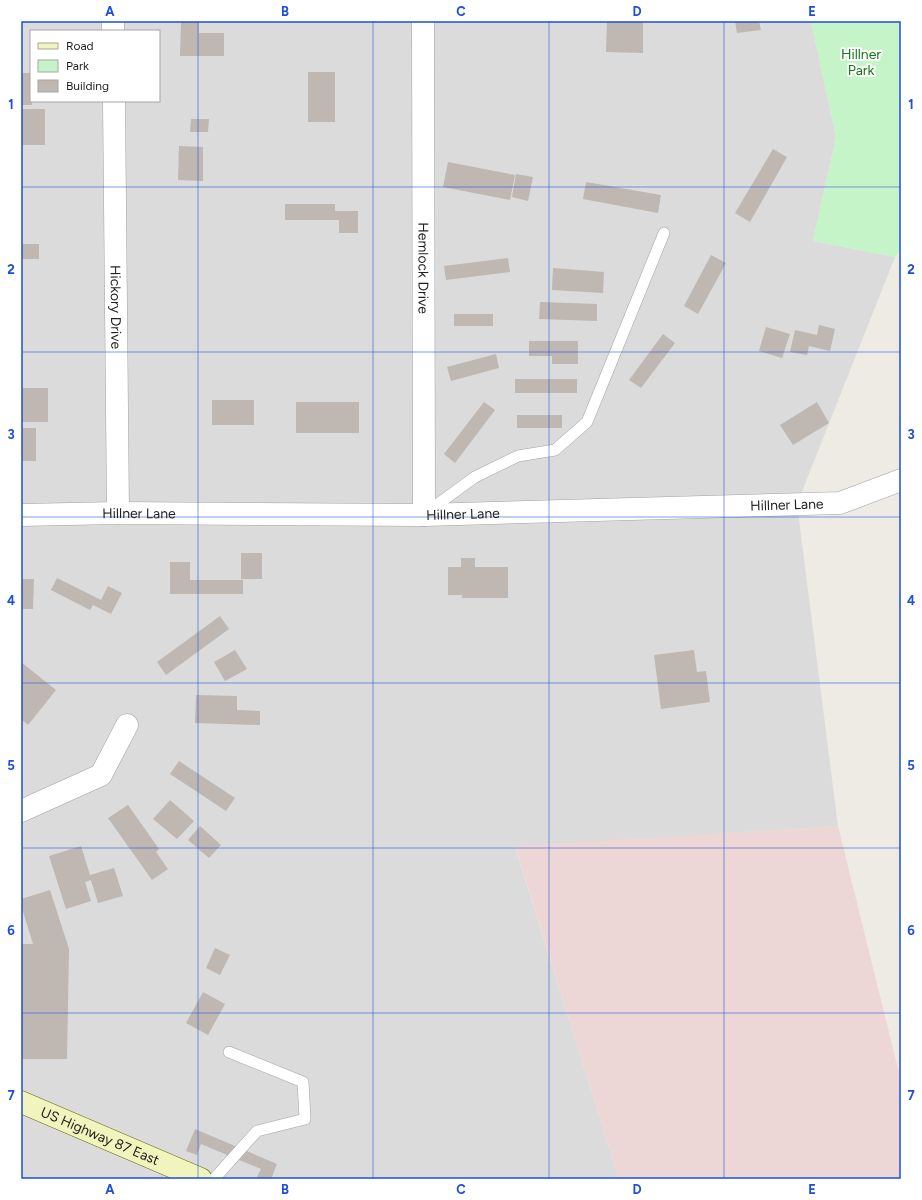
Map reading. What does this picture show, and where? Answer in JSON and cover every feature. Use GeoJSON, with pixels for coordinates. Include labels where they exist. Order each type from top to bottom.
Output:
{"type":"FeatureCollection","features":[{"type":"Feature","properties":{"kind":"street","name":"Hemlock Drive"},"geometry":{"type":"LineString","coordinates":[[422,21],[424,515]]}},
{"type":"Feature","properties":{"kind":"street","name":"Hickory Drive"},"geometry":{"type":"LineString","coordinates":[[114,102],[118,513]]}},
{"type":"Feature","properties":{"kind":"street","name":"Hillner Lane"},"geometry":{"type":"LineString","coordinates":[[21,515],[118,513],[424,515],[840,503],[901,480]]}},
{"type":"Feature","properties":{"kind":"street"},"geometry":{"type":"LineString","coordinates":[[21,811],[101,775],[127,725]]}},
{"type":"Feature","properties":{"kind":"street","name":"US Highway 87 East"},"geometry":{"type":"LineString","coordinates":[[21,1102],[201,1179]]}},
{"type":"Feature","properties":{"kind":"lane"},"geometry":{"type":"LineString","coordinates":[[424,515],[475,477],[518,456],[555,450],[587,422],[664,234]]}},
{"type":"Feature","properties":{"kind":"lane"},"geometry":{"type":"LineString","coordinates":[[214,1179],[257,1131],[305,1119],[303,1082],[229,1052]]}},
{"type":"Feature","properties":{"kind":"shaded area"},"geometry":{"type":"Polygon","coordinates":[[[21,21],[811,21],[836,137],[813,241],[895,257],[797,504],[838,826],[515,847],[619,1179],[21,1179],[21,21]]]}},
{"type":"Feature","properties":{"kind":"shaded area"},"geometry":{"type":"Polygon","coordinates":[[[838,826],[901,1081],[901,1179],[619,1179],[515,846],[838,826]]]}},
{"type":"Feature","properties":{"kind":"green space","name":"Hillner Park"},"geometry":{"type":"Polygon","coordinates":[[[811,21],[901,21],[901,249],[895,257],[813,241],[836,137],[811,21]]]}},
{"type":"Feature","properties":{"kind":"building"},"geometry":{"type":"Polygon","coordinates":[[[181,21],[199,21],[199,33],[224,33],[224,56],[180,56],[181,21]]]}},
{"type":"Feature","properties":{"kind":"building"},"geometry":{"type":"Polygon","coordinates":[[[607,21],[643,21],[643,53],[606,52],[607,21]]]}},
{"type":"Feature","properties":{"kind":"building"},"geometry":{"type":"Polygon","coordinates":[[[735,21],[759,21],[761,30],[737,33],[735,21]]]}},
{"type":"Feature","properties":{"kind":"building"},"geometry":{"type":"Polygon","coordinates":[[[308,72],[335,72],[335,122],[308,122],[308,72]]]}},
{"type":"Feature","properties":{"kind":"building"},"geometry":{"type":"Polygon","coordinates":[[[21,73],[30,73],[30,102],[32,102],[32,105],[21,105],[21,73]]]}},
{"type":"Feature","properties":{"kind":"building"},"geometry":{"type":"Polygon","coordinates":[[[21,109],[45,109],[45,145],[21,145],[21,109]]]}},
{"type":"Feature","properties":{"kind":"building"},"geometry":{"type":"Polygon","coordinates":[[[191,119],[209,119],[208,132],[190,132],[191,119]]]}},
{"type":"Feature","properties":{"kind":"building"},"geometry":{"type":"Polygon","coordinates":[[[179,146],[203,147],[203,181],[178,180],[179,146]]]}},
{"type":"Feature","properties":{"kind":"building"},"geometry":{"type":"Polygon","coordinates":[[[773,149],[787,157],[750,222],[735,213],[773,149]]]}},
{"type":"Feature","properties":{"kind":"building"},"geometry":{"type":"Polygon","coordinates":[[[448,162],[515,175],[510,200],[443,187],[448,162]]]}},
{"type":"Feature","properties":{"kind":"building"},"geometry":{"type":"Polygon","coordinates":[[[516,174],[533,177],[528,201],[512,197],[516,174]]]}},
{"type":"Feature","properties":{"kind":"building"},"geometry":{"type":"Polygon","coordinates":[[[586,182],[661,195],[658,213],[583,199],[586,182]]]}},
{"type":"Feature","properties":{"kind":"building"},"geometry":{"type":"Polygon","coordinates":[[[285,204],[335,204],[335,211],[358,211],[358,233],[339,233],[339,220],[285,220],[285,204]]]}},
{"type":"Feature","properties":{"kind":"building"},"geometry":{"type":"Polygon","coordinates":[[[21,244],[39,244],[39,259],[21,259],[21,244]]]}},
{"type":"Feature","properties":{"kind":"building"},"geometry":{"type":"Polygon","coordinates":[[[711,255],[726,263],[698,314],[684,306],[711,255]]]}},
{"type":"Feature","properties":{"kind":"building"},"geometry":{"type":"Polygon","coordinates":[[[508,258],[510,272],[446,280],[444,266],[508,258]]]}},
{"type":"Feature","properties":{"kind":"building"},"geometry":{"type":"Polygon","coordinates":[[[553,268],[604,272],[603,293],[552,290],[553,268]]]}},
{"type":"Feature","properties":{"kind":"building"},"geometry":{"type":"Polygon","coordinates":[[[540,302],[597,304],[597,321],[539,319],[540,302]]]}},
{"type":"Feature","properties":{"kind":"building"},"geometry":{"type":"Polygon","coordinates":[[[454,314],[493,314],[493,326],[454,326],[454,314]]]}},
{"type":"Feature","properties":{"kind":"building"},"geometry":{"type":"Polygon","coordinates":[[[819,325],[835,329],[830,351],[809,346],[807,355],[790,352],[795,330],[817,335],[819,325]]]}},
{"type":"Feature","properties":{"kind":"building"},"geometry":{"type":"Polygon","coordinates":[[[766,327],[790,334],[782,358],[759,351],[766,327]]]}},
{"type":"Feature","properties":{"kind":"building"},"geometry":{"type":"Polygon","coordinates":[[[663,334],[675,343],[641,388],[629,380],[663,334]]]}},
{"type":"Feature","properties":{"kind":"building"},"geometry":{"type":"Polygon","coordinates":[[[529,341],[578,341],[578,364],[552,364],[552,356],[529,356],[529,341]]]}},
{"type":"Feature","properties":{"kind":"building"},"geometry":{"type":"Polygon","coordinates":[[[496,354],[499,368],[451,381],[447,367],[496,354]]]}},
{"type":"Feature","properties":{"kind":"building"},"geometry":{"type":"Polygon","coordinates":[[[515,379],[577,379],[577,393],[515,393],[515,379]]]}},
{"type":"Feature","properties":{"kind":"building"},"geometry":{"type":"Polygon","coordinates":[[[21,388],[48,388],[48,422],[21,422],[21,388]]]}},
{"type":"Feature","properties":{"kind":"building"},"geometry":{"type":"Polygon","coordinates":[[[212,400],[254,400],[254,425],[212,425],[212,400]]]}},
{"type":"Feature","properties":{"kind":"building"},"geometry":{"type":"Polygon","coordinates":[[[296,402],[359,402],[359,433],[296,433],[296,402]]]}},
{"type":"Feature","properties":{"kind":"building"},"geometry":{"type":"Polygon","coordinates":[[[484,402],[495,410],[455,463],[444,454],[484,402]]]}},
{"type":"Feature","properties":{"kind":"building"},"geometry":{"type":"Polygon","coordinates":[[[817,402],[829,423],[793,445],[780,425],[817,402]]]}},
{"type":"Feature","properties":{"kind":"building"},"geometry":{"type":"Polygon","coordinates":[[[517,415],[562,415],[562,428],[517,428],[517,415]]]}},
{"type":"Feature","properties":{"kind":"building"},"geometry":{"type":"Polygon","coordinates":[[[21,428],[36,428],[36,461],[21,461],[21,428]]]}},
{"type":"Feature","properties":{"kind":"building"},"geometry":{"type":"Polygon","coordinates":[[[241,553],[262,553],[262,579],[241,579],[241,553]]]}},
{"type":"Feature","properties":{"kind":"building"},"geometry":{"type":"Polygon","coordinates":[[[461,558],[475,558],[475,567],[508,567],[508,598],[462,598],[462,595],[448,595],[448,567],[461,567],[461,558]]]}},
{"type":"Feature","properties":{"kind":"building"},"geometry":{"type":"Polygon","coordinates":[[[170,562],[190,562],[190,580],[243,580],[243,594],[170,594],[170,562]]]}},
{"type":"Feature","properties":{"kind":"building"},"geometry":{"type":"Polygon","coordinates":[[[57,578],[101,600],[108,586],[122,593],[111,614],[93,605],[90,610],[51,590],[57,578]]]}},
{"type":"Feature","properties":{"kind":"building"},"geometry":{"type":"Polygon","coordinates":[[[21,579],[34,579],[33,609],[21,609],[21,579]]]}},
{"type":"Feature","properties":{"kind":"building"},"geometry":{"type":"Polygon","coordinates":[[[220,616],[229,629],[166,675],[157,662],[220,616]]]}},
{"type":"Feature","properties":{"kind":"building"},"geometry":{"type":"Polygon","coordinates":[[[235,650],[247,669],[225,681],[214,662],[235,650]]]}},
{"type":"Feature","properties":{"kind":"building"},"geometry":{"type":"Polygon","coordinates":[[[694,650],[697,672],[706,671],[710,702],[661,709],[654,655],[694,650]]]}},
{"type":"Feature","properties":{"kind":"building"},"geometry":{"type":"Polygon","coordinates":[[[21,662],[56,690],[28,725],[21,719],[21,662]]]}},
{"type":"Feature","properties":{"kind":"building"},"geometry":{"type":"Polygon","coordinates":[[[196,695],[237,696],[237,710],[260,711],[260,725],[195,723],[196,695]]]}},
{"type":"Feature","properties":{"kind":"building"},"geometry":{"type":"Polygon","coordinates":[[[179,761],[235,798],[226,811],[170,774],[179,761]]]}},
{"type":"Feature","properties":{"kind":"building"},"geometry":{"type":"Polygon","coordinates":[[[170,800],[194,821],[177,839],[153,819],[170,800]]]}},
{"type":"Feature","properties":{"kind":"building"},"geometry":{"type":"Polygon","coordinates":[[[128,805],[159,849],[156,852],[168,869],[152,880],[108,818],[128,805]]]}},
{"type":"Feature","properties":{"kind":"building"},"geometry":{"type":"Polygon","coordinates":[[[200,826],[221,845],[209,858],[188,840],[200,826]]]}},
{"type":"Feature","properties":{"kind":"building"},"geometry":{"type":"Polygon","coordinates":[[[81,846],[90,875],[114,868],[123,896],[98,903],[91,880],[85,882],[91,901],[66,909],[49,856],[81,846]]]}},
{"type":"Feature","properties":{"kind":"building"},"geometry":{"type":"Polygon","coordinates":[[[50,890],[69,949],[67,1059],[21,1059],[21,944],[33,944],[21,905],[21,899],[50,890]]]}},
{"type":"Feature","properties":{"kind":"building"},"geometry":{"type":"Polygon","coordinates":[[[215,948],[230,955],[220,975],[206,968],[215,948]]]}},
{"type":"Feature","properties":{"kind":"building"},"geometry":{"type":"Polygon","coordinates":[[[203,992],[225,1004],[208,1035],[186,1023],[203,992]]]}},
{"type":"Feature","properties":{"kind":"building"},"geometry":{"type":"Polygon","coordinates":[[[195,1129],[277,1164],[271,1179],[256,1179],[261,1169],[201,1144],[197,1155],[186,1151],[195,1129]]]}}]}
